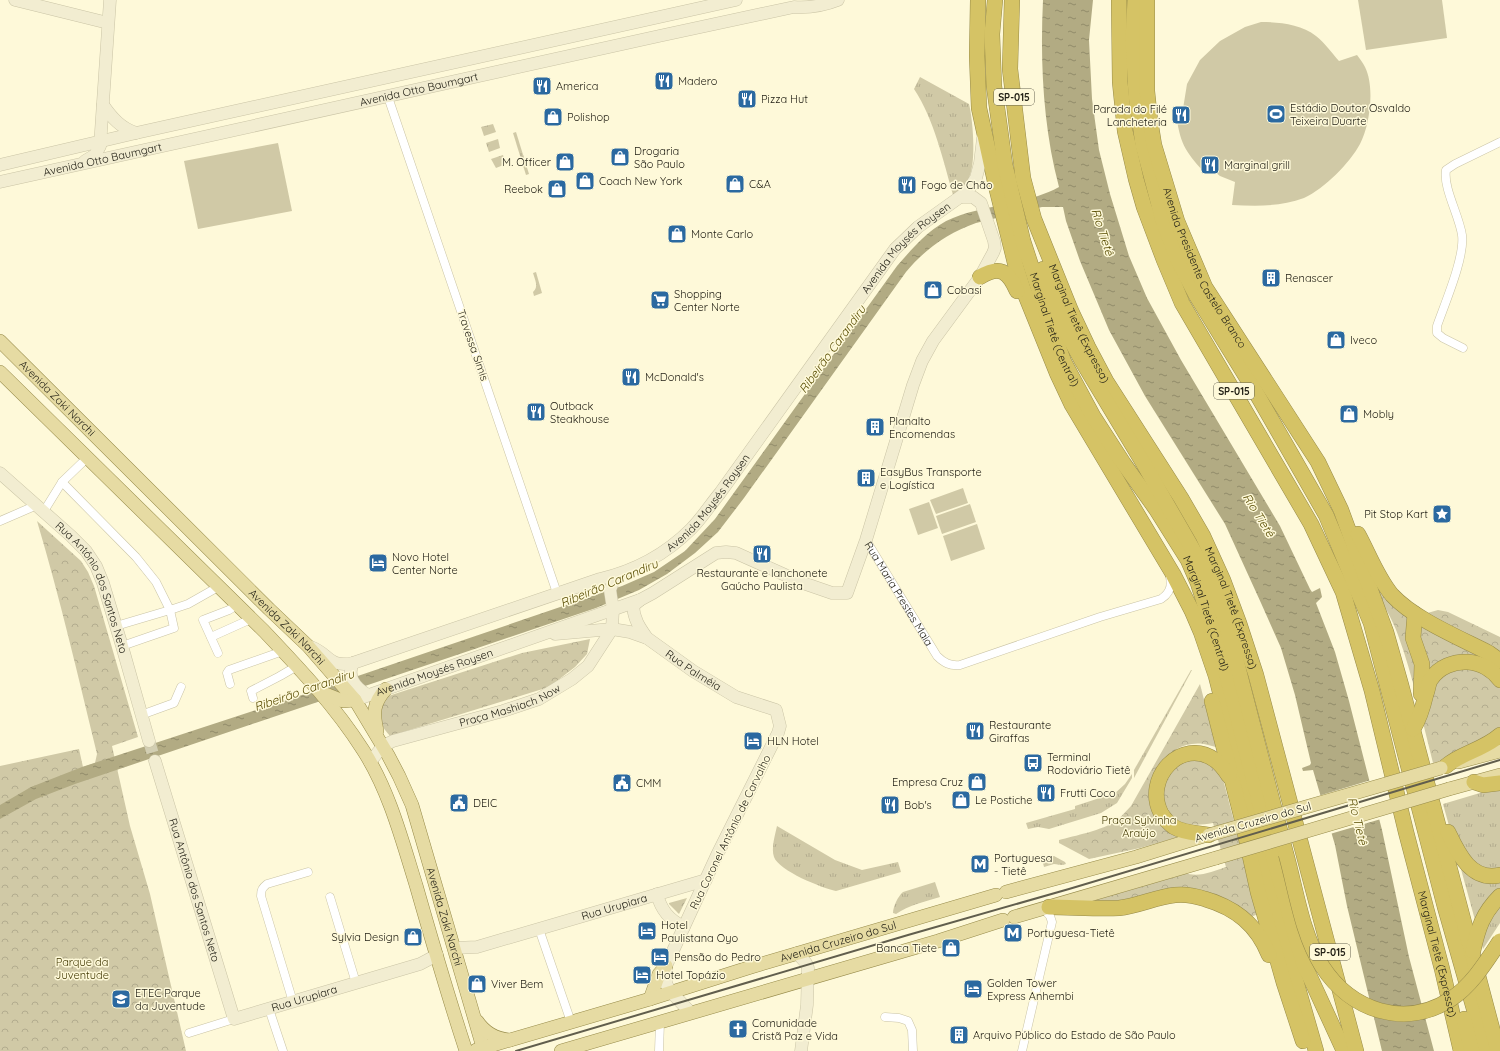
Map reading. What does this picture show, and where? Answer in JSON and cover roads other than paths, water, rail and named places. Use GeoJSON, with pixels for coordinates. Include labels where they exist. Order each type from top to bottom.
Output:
{"type":"FeatureCollection","features":[{"type":"Feature","properties":{"kind":"highway"},"geometry":{"type":"LineString","coordinates":[[978,0],[978,88],[984,133],[1000,175]]}},
{"type":"Feature","properties":{"kind":"highway"},"geometry":{"type":"LineString","coordinates":[[994,0],[992,34],[994,86],[1000,137],[1000,175],[1008,235],[1023,289],[1057,373],[1072,405],[1161,553],[1192,611],[1206,646],[1216,676],[1272,898],[1316,1051]]}},
{"type":"Feature","properties":{"kind":"highway","name":"Marginal Tietê (Expressa)"},"geometry":{"type":"LineString","coordinates":[[1012,0],[1010,69],[1023,178],[1035,222],[1068,304],[1088,347],[1106,381],[1181,498],[1203,536],[1223,580],[1239,622],[1256,675],[1356,1051]]}},
{"type":"Feature","properties":{"kind":"highway","name":"SP-015"},"geometry":{"type":"LineString","coordinates":[[1119,0],[1120,82],[1125,131],[1144,207],[1182,303],[1311,524],[1342,592],[1372,691],[1412,856]]}},
{"type":"Feature","properties":{"kind":"highway"},"geometry":{"type":"LineString","coordinates":[[1135,0],[1133,40],[1136,95],[1143,144],[1164,224],[1179,262],[1196,296],[1255,391],[1326,515],[1371,623],[1445,908],[1486,1051]]}},
{"type":"Feature","properties":{"kind":"highway","name":"Avenida Presidente Castelo Branco"},"geometry":{"type":"LineString","coordinates":[[1147,0],[1147,91],[1150,120],[1154,145],[1178,221],[1205,287],[1318,462],[1341,510]]}},
{"type":"Feature","properties":{"kind":"highway","name":"Marginal Tietê (Central)"},"geometry":{"type":"LineString","coordinates":[[1000,175],[1012,201],[1023,241],[1064,362],[1093,416],[1124,464],[1156,509],[1188,560],[1198,583],[1208,611],[1234,702],[1274,860],[1299,948],[1344,1051]]}},
{"type":"Feature","properties":{"kind":"highway"},"geometry":{"type":"LineString","coordinates":[[1035,222],[1035,245],[1068,335],[1191,546],[1212,585],[1223,614],[1234,652],[1306,930],[1313,949],[1322,966],[1346,993],[1360,1003],[1377,1010],[1395,1014],[1416,1013],[1434,1008],[1446,1002],[1465,987],[1479,972],[1500,942]]}},
{"type":"Feature","properties":{"kind":"highway"},"geometry":{"type":"LineString","coordinates":[[980,277],[995,270],[1001,271],[1008,275],[1044,355],[1057,373]]}},
{"type":"Feature","properties":{"kind":"highway"},"geometry":{"type":"LineString","coordinates":[[1051,327],[1062,336],[1097,406],[1142,474],[1154,482]]}},
{"type":"Feature","properties":{"kind":"highway"},"geometry":{"type":"LineString","coordinates":[[1238,339],[1240,352],[1322,490],[1326,515]]}},
{"type":"Feature","properties":{"kind":"highway"},"geometry":{"type":"LineString","coordinates":[[1103,456],[1114,460],[1159,529],[1198,603],[1208,611]]}},
{"type":"Feature","properties":{"kind":"highway"},"geometry":{"type":"LineString","coordinates":[[1341,510],[1356,531],[1382,581],[1393,595],[1414,614],[1489,653],[1500,661]]}},
{"type":"Feature","properties":{"kind":"highway"},"geometry":{"type":"LineString","coordinates":[[1341,510],[1386,632],[1436,812],[1498,1051]]}},
{"type":"Feature","properties":{"kind":"highway"},"geometry":{"type":"LineString","coordinates":[[1212,585],[1212,596],[1216,615],[1236,689],[1234,702]]}},
{"type":"Feature","properties":{"kind":"highway"},"geometry":{"type":"LineString","coordinates":[[1192,611],[1192,625],[1232,781],[1258,892],[1284,983],[1306,1051]]}},
{"type":"Feature","properties":{"kind":"highway"},"geometry":{"type":"LineString","coordinates":[[1414,614],[1413,638],[1422,664],[1422,707]]}},
{"type":"Feature","properties":{"kind":"highway"},"geometry":{"type":"LineString","coordinates":[[1413,729],[1419,719],[1430,680],[1438,671],[1450,664],[1462,661],[1482,665],[1497,675],[1500,680]]}},
{"type":"Feature","properties":{"kind":"highway"},"geometry":{"type":"LineString","coordinates":[[1444,767],[1452,761],[1493,742],[1500,735]]}},
{"type":"Feature","properties":{"kind":"highway"},"geometry":{"type":"LineString","coordinates":[[1209,835],[1183,830],[1169,824],[1156,802],[1157,782],[1163,770],[1172,760],[1186,754],[1210,757],[1217,761],[1232,781]]}},
{"type":"Feature","properties":{"kind":"highway"},"geometry":{"type":"LineString","coordinates":[[1474,782],[1483,785],[1500,783]]}},
{"type":"Feature","properties":{"kind":"highway"},"geometry":{"type":"LineString","coordinates":[[1436,812],[1440,816],[1456,849],[1464,861],[1474,871],[1492,877],[1500,875]]}},
{"type":"Feature","properties":{"kind":"highway"},"geometry":{"type":"LineString","coordinates":[[1412,856],[1423,875],[1472,1051]]}},
{"type":"Feature","properties":{"kind":"highway","name":"Marginal Tietê (Expressa)"},"geometry":{"type":"LineString","coordinates":[[1412,856],[1442,969],[1461,1051]]}},
{"type":"Feature","properties":{"kind":"highway"},"geometry":{"type":"LineString","coordinates":[[1046,907],[1120,908],[1176,895],[1195,897],[1221,903],[1235,911],[1256,932],[1264,945],[1275,972],[1284,983]]}},
{"type":"Feature","properties":{"kind":"highway"},"geometry":{"type":"LineString","coordinates":[[1472,954],[1479,925],[1485,914],[1500,896]]}},
{"type":"Feature","properties":{"kind":"highway"},"geometry":{"type":"LineString","coordinates":[[1307,1020],[1315,1026],[1325,1051]]}},
{"type":"Feature","properties":{"kind":"highway"},"geometry":{"type":"LineString","coordinates":[[1335,1051],[1333,1043],[1337,1034]]}},
{"type":"Feature","properties":{"kind":"main road","name":"Avenida Zaki Narchi"},"geometry":{"type":"LineString","coordinates":[[0,341],[86,428],[308,646],[329,670],[358,696],[380,742],[399,776],[412,805],[474,1014],[481,1050]]}},
{"type":"Feature","properties":{"kind":"main road","name":"Avenida Zaki Narchi"},"geometry":{"type":"LineString","coordinates":[[0,372],[283,651],[321,692],[364,750],[398,824],[466,1051]]}},
{"type":"Feature","properties":{"kind":"main road"},"geometry":{"type":"LineString","coordinates":[[60,431],[67,430],[71,427],[75,416]]}},
{"type":"Feature","properties":{"kind":"main road"},"geometry":{"type":"LineString","coordinates":[[75,445],[77,434],[86,428]]}},
{"type":"Feature","properties":{"kind":"main road"},"geometry":{"type":"LineString","coordinates":[[380,742],[374,712],[378,699],[386,689]]}},
{"type":"Feature","properties":{"kind":"main road"},"geometry":{"type":"LineString","coordinates":[[321,692],[343,701],[358,696]]}},
{"type":"Feature","properties":{"kind":"main road","name":"Avenida Cruzeiro do Sul"},"geometry":{"type":"LineString","coordinates":[[481,1050],[797,953],[1001,893],[1136,857],[1500,751]]}},
{"type":"Feature","properties":{"kind":"main road"},"geometry":{"type":"LineString","coordinates":[[561,1051],[583,1048],[660,1022],[1009,918],[1500,775]]}},
{"type":"Feature","properties":{"kind":"main road"},"geometry":{"type":"LineString","coordinates":[[450,945],[456,953],[455,964],[449,964],[444,967],[438,960],[450,945]]}},
{"type":"Feature","properties":{"kind":"main road"},"geometry":{"type":"LineString","coordinates":[[650,999],[659,974],[666,966]]}},
{"type":"Feature","properties":{"kind":"main road"},"geometry":{"type":"LineString","coordinates":[[474,1014],[482,1028],[490,1035],[500,1039],[510,1040]]}},
{"type":"Feature","properties":{"kind":"street"},"geometry":{"type":"LineString","coordinates":[[14,0],[108,23]]}},
{"type":"Feature","properties":{"kind":"street"},"geometry":{"type":"LineString","coordinates":[[77,165],[94,155],[100,146],[110,0]]}},
{"type":"Feature","properties":{"kind":"street","name":"Avenida Otto Baumgart"},"geometry":{"type":"LineString","coordinates":[[0,165],[100,141],[736,0]]}},
{"type":"Feature","properties":{"kind":"street"},"geometry":{"type":"LineString","coordinates":[[973,0],[978,16]]}},
{"type":"Feature","properties":{"kind":"street","name":"Avenida Otto Baumgart"},"geometry":{"type":"LineString","coordinates":[[0,182],[388,97],[562,57],[808,4],[821,6],[835,1]]}},
{"type":"Feature","properties":{"kind":"street"},"geometry":{"type":"LineString","coordinates":[[559,39],[555,44],[555,50],[557,54],[562,57]]}},
{"type":"Feature","properties":{"kind":"street"},"geometry":{"type":"LineString","coordinates":[[544,43],[548,45],[551,50],[551,55],[548,61]]}},
{"type":"Feature","properties":{"kind":"street","name":"Travessa Simis"},"geometry":{"type":"LineString","coordinates":[[388,97],[557,593]]}},
{"type":"Feature","properties":{"kind":"street"},"geometry":{"type":"LineString","coordinates":[[102,105],[112,118],[119,124],[136,133]]}},
{"type":"Feature","properties":{"kind":"street"},"geometry":{"type":"LineString","coordinates":[[190,122],[187,127],[190,137],[193,139]]}},
{"type":"Feature","properties":{"kind":"street","name":"Avenida Moysés Roysen"},"geometry":{"type":"LineString","coordinates":[[308,646],[316,648],[332,662],[338,664],[352,664],[557,593],[600,579],[617,576],[648,561],[671,546],[690,530],[720,493],[896,249],[918,227],[967,192],[976,178],[984,133]]}},
{"type":"Feature","properties":{"kind":"street"},"geometry":{"type":"LineString","coordinates":[[1464,348],[1442,338],[1437,333],[1437,326],[1460,257],[1462,245],[1459,223],[1446,181],[1446,170],[1500,142]]}},
{"type":"Feature","properties":{"kind":"street","name":"Avenida Moysés Roysen"},"geometry":{"type":"LineString","coordinates":[[962,197],[973,197],[981,204]]}},
{"type":"Feature","properties":{"kind":"street","name":"Rua Maria Prestes Maia"},"geometry":{"type":"LineString","coordinates":[[981,204],[995,248],[991,259],[980,277],[932,341],[922,361],[911,392],[866,540],[937,656],[947,664],[960,665],[1100,617],[1161,599],[1169,592],[1171,584],[1161,553]]}},
{"type":"Feature","properties":{"kind":"street","name":"Rua Antônio dos Santos Neto"},"geometry":{"type":"LineString","coordinates":[[40,508],[62,482],[87,458]]}},
{"type":"Feature","properties":{"kind":"street","name":"Rua Antônio dos Santos Neto"},"geometry":{"type":"LineString","coordinates":[[0,473],[76,541],[86,551],[96,566],[103,583],[149,741]]}},
{"type":"Feature","properties":{"kind":"street"},"geometry":{"type":"LineString","coordinates":[[62,482],[136,557],[156,582],[170,610],[174,628],[122,646]]}},
{"type":"Feature","properties":{"kind":"street"},"geometry":{"type":"LineString","coordinates":[[0,513],[3,520],[40,508]]}},
{"type":"Feature","properties":{"kind":"street","name":"Avenida Moysés Roysen"},"geometry":{"type":"LineString","coordinates":[[358,696],[386,689],[537,636],[612,606],[640,600],[716,553],[736,553],[803,583],[832,593],[847,593],[866,540]]}},
{"type":"Feature","properties":{"kind":"street"},"geometry":{"type":"LineString","coordinates":[[612,629],[611,586],[617,576]]}},
{"type":"Feature","properties":{"kind":"street"},"geometry":{"type":"LineString","coordinates":[[116,626],[188,604],[218,587]]}},
{"type":"Feature","properties":{"kind":"street"},"geometry":{"type":"LineString","coordinates":[[640,600],[633,606],[634,614],[638,626],[647,638]]}},
{"type":"Feature","properties":{"kind":"street"},"geometry":{"type":"LineString","coordinates":[[218,653],[203,620],[229,610],[237,605]]}},
{"type":"Feature","properties":{"kind":"street"},"geometry":{"type":"LineString","coordinates":[[211,637],[251,619]]}},
{"type":"Feature","properties":{"kind":"street","name":"Avenida Moysés Roysen"},"geometry":{"type":"LineString","coordinates":[[537,636],[612,629]]}},
{"type":"Feature","properties":{"kind":"street","name":"Rua Palméia"},"geometry":{"type":"LineString","coordinates":[[612,629],[630,632],[647,638],[693,671],[723,690],[746,701],[776,710]]}},
{"type":"Feature","properties":{"kind":"street","name":"Praça Mashiach Now"},"geometry":{"type":"LineString","coordinates":[[370,762],[380,742],[393,741],[503,711],[539,699],[572,679],[588,666],[612,629]]}},
{"type":"Feature","properties":{"kind":"street"},"geometry":{"type":"LineString","coordinates":[[230,684],[227,673],[229,670],[283,651]]}},
{"type":"Feature","properties":{"kind":"street"},"geometry":{"type":"LineString","coordinates":[[352,664],[351,676],[358,696]]}},
{"type":"Feature","properties":{"kind":"street"},"geometry":{"type":"LineString","coordinates":[[254,698],[251,691],[276,679],[297,666]]}},
{"type":"Feature","properties":{"kind":"street"},"geometry":{"type":"LineString","coordinates":[[141,714],[174,704],[181,687]]}},
{"type":"Feature","properties":{"kind":"street","name":"Rua Coronel Antônio de Carvalho"},"geometry":{"type":"LineString","coordinates":[[691,1013],[671,992],[666,984],[666,966],[706,880],[778,733],[780,726],[776,710]]}},
{"type":"Feature","properties":{"kind":"street","name":"Rua Antônio dos Santos Neto"},"geometry":{"type":"LineString","coordinates":[[154,761],[234,1019]]}},
{"type":"Feature","properties":{"kind":"street"},"geometry":{"type":"LineString","coordinates":[[294,1002],[261,896],[261,891],[267,884],[308,872]]}},
{"type":"Feature","properties":{"kind":"street","name":"Rua Urupiara"},"geometry":{"type":"LineString","coordinates":[[456,953],[468,953],[477,947],[706,880]]}},
{"type":"Feature","properties":{"kind":"street"},"geometry":{"type":"LineString","coordinates":[[657,894],[663,910],[676,923],[684,927]]}},
{"type":"Feature","properties":{"kind":"street"},"geometry":{"type":"LineString","coordinates":[[330,896],[356,983]]}},
{"type":"Feature","properties":{"kind":"street"},"geometry":{"type":"LineString","coordinates":[[1022,1051],[1052,922],[1046,907]]}},
{"type":"Feature","properties":{"kind":"street"},"geometry":{"type":"LineString","coordinates":[[539,929],[571,1022]]}},
{"type":"Feature","properties":{"kind":"street"},"geometry":{"type":"LineString","coordinates":[[797,953],[806,963],[808,968],[808,1005],[801,1051]]}},
{"type":"Feature","properties":{"kind":"street","name":"Rua Urupiara"},"geometry":{"type":"LineString","coordinates":[[189,1033],[420,964],[438,960]]}},
{"type":"Feature","properties":{"kind":"street"},"geometry":{"type":"LineString","coordinates":[[269,1009],[283,1051]]}},
{"type":"Feature","properties":{"kind":"street"},"geometry":{"type":"LineString","coordinates":[[885,1017],[899,1018],[908,1021],[912,1030],[912,1051]]}},
{"type":"Feature","properties":{"kind":"street"},"geometry":{"type":"LineString","coordinates":[[659,1051],[660,1022]]}},
{"type":"Feature","properties":{"kind":"water","name":"Rio Tietê"},"geometry":{"type":"Polygon","coordinates":[[[1043,0],[1093,0],[1089,40],[1092,99],[1099,150],[1110,194],[1129,256],[1147,298],[1181,360],[1280,526],[1310,589],[1312,592],[1320,588],[1322,597],[1316,603],[1335,652],[1349,701],[1382,830],[1409,957],[1434,1051],[1382,1051],[1347,906],[1335,845],[1313,770],[1303,771],[1302,768],[1310,765],[1311,763],[1295,695],[1281,648],[1225,524],[1145,396],[1109,330],[1080,261],[1066,221],[1063,207],[1042,207],[976,223],[947,237],[921,256],[906,272],[718,532],[695,553],[667,574],[639,590],[596,608],[75,784],[36,799],[0,819],[0,805],[31,787],[82,767],[296,697],[622,586],[654,572],[685,551],[715,519],[897,266],[929,232],[945,222],[966,213],[1020,201],[1046,193],[1059,187],[1049,141],[1046,118],[1042,47],[1043,0]]]}},
{"type":"Feature","properties":{"kind":"tunnel"},"geometry":{"type":"LineString","coordinates":[[149,741],[155,761]]}},
{"type":"Feature","properties":{"kind":"railway"},"geometry":{"type":"LineString","coordinates":[[516,1051],[1069,889],[1500,760]]}},
{"type":"Feature","properties":{"kind":"place","name":"Madero"},"geometry":{"type":"Point","coordinates":[664,81]}},
{"type":"Feature","properties":{"kind":"place","name":"America"},"geometry":{"type":"Point","coordinates":[542,86]}},
{"type":"Feature","properties":{"kind":"place","name":"Pizza Hut"},"geometry":{"type":"Point","coordinates":[747,99]}},
{"type":"Feature","properties":{"kind":"place","name":"Estádio Doutor Osvaldo Teixeira Duarte"},"geometry":{"type":"Point","coordinates":[1276,114]}},
{"type":"Feature","properties":{"kind":"place","name":"Parada do Filé Lancheteria"},"geometry":{"type":"Point","coordinates":[1181,115]}},
{"type":"Feature","properties":{"kind":"place","name":"Polishop"},"geometry":{"type":"Point","coordinates":[553,117]}},
{"type":"Feature","properties":{"kind":"place","name":"Drogaria São Paulo"},"geometry":{"type":"Point","coordinates":[620,157]}},
{"type":"Feature","properties":{"kind":"place","name":"M. Officer"},"geometry":{"type":"Point","coordinates":[565,162]}},
{"type":"Feature","properties":{"kind":"place","name":"Marginal grill"},"geometry":{"type":"Point","coordinates":[1210,165]}},
{"type":"Feature","properties":{"kind":"place","name":"Coach New York"},"geometry":{"type":"Point","coordinates":[585,181]}},
{"type":"Feature","properties":{"kind":"place","name":"C&A"},"geometry":{"type":"Point","coordinates":[735,184]}},
{"type":"Feature","properties":{"kind":"place","name":"Fogo de Chão"},"geometry":{"type":"Point","coordinates":[907,185]}},
{"type":"Feature","properties":{"kind":"place","name":"Reebok"},"geometry":{"type":"Point","coordinates":[557,189]}},
{"type":"Feature","properties":{"kind":"place","name":"Monte Carlo"},"geometry":{"type":"Point","coordinates":[677,234]}},
{"type":"Feature","properties":{"kind":"place","name":"Renascer"},"geometry":{"type":"Point","coordinates":[1271,278]}},
{"type":"Feature","properties":{"kind":"place","name":"Cobasi"},"geometry":{"type":"Point","coordinates":[933,290]}},
{"type":"Feature","properties":{"kind":"place","name":"Shopping Center Norte"},"geometry":{"type":"Point","coordinates":[660,300]}},
{"type":"Feature","properties":{"kind":"place","name":"Iveco"},"geometry":{"type":"Point","coordinates":[1336,340]}},
{"type":"Feature","properties":{"kind":"place","name":"McDonald's"},"geometry":{"type":"Point","coordinates":[631,377]}},
{"type":"Feature","properties":{"kind":"place","name":"Outback Steakhouse"},"geometry":{"type":"Point","coordinates":[536,412]}},
{"type":"Feature","properties":{"kind":"place","name":"Mobly"},"geometry":{"type":"Point","coordinates":[1349,414]}},
{"type":"Feature","properties":{"kind":"place","name":"Planalto Encomendas"},"geometry":{"type":"Point","coordinates":[875,427]}},
{"type":"Feature","properties":{"kind":"place","name":"EasyBus Transporte e Logística"},"geometry":{"type":"Point","coordinates":[866,478]}},
{"type":"Feature","properties":{"kind":"place","name":"Pit Stop Kart"},"geometry":{"type":"Point","coordinates":[1442,514]}},
{"type":"Feature","properties":{"kind":"place","name":"Restaurante e lanchonete Gaúcho Paulista"},"geometry":{"type":"Point","coordinates":[762,554]}},
{"type":"Feature","properties":{"kind":"place","name":"Novo Hotel Center Norte"},"geometry":{"type":"Point","coordinates":[378,563]}},
{"type":"Feature","properties":{"kind":"place","name":"Restaurante Giraffas"},"geometry":{"type":"Point","coordinates":[975,731]}},
{"type":"Feature","properties":{"kind":"place","name":"HLN Hotel"},"geometry":{"type":"Point","coordinates":[753,741]}},
{"type":"Feature","properties":{"kind":"place","name":"Terminal Rodoviário Tietê"},"geometry":{"type":"Point","coordinates":[1033,763]}},
{"type":"Feature","properties":{"kind":"place","name":"Empresa Cruz"},"geometry":{"type":"Point","coordinates":[977,782]}},
{"type":"Feature","properties":{"kind":"place","name":"CMM"},"geometry":{"type":"Point","coordinates":[622,783]}},
{"type":"Feature","properties":{"kind":"place","name":"Frutti Coco"},"geometry":{"type":"Point","coordinates":[1046,793]}},
{"type":"Feature","properties":{"kind":"place","name":"Le Postiche"},"geometry":{"type":"Point","coordinates":[961,800]}},
{"type":"Feature","properties":{"kind":"place","name":"DEIC"},"geometry":{"type":"Point","coordinates":[459,803]}},
{"type":"Feature","properties":{"kind":"place","name":"Bob's"},"geometry":{"type":"Point","coordinates":[890,805]}},
{"type":"Feature","properties":{"kind":"place","name":"Portuguesa - Tietê"},"geometry":{"type":"Point","coordinates":[980,864]}},
{"type":"Feature","properties":{"kind":"place","name":"Hotel Paulistana Oyo"},"geometry":{"type":"Point","coordinates":[647,931]}},
{"type":"Feature","properties":{"kind":"place","name":"Portuguesa-Tietê"},"geometry":{"type":"Point","coordinates":[1013,933]}},
{"type":"Feature","properties":{"kind":"place","name":"Sylvia Design"},"geometry":{"type":"Point","coordinates":[413,937]}},
{"type":"Feature","properties":{"kind":"place","name":"Banca Tiete"},"geometry":{"type":"Point","coordinates":[951,948]}},
{"type":"Feature","properties":{"kind":"place","name":"Pensão do Pedro"},"geometry":{"type":"Point","coordinates":[660,957]}},
{"type":"Feature","properties":{"kind":"place","name":"Hotel Topázio"},"geometry":{"type":"Point","coordinates":[642,975]}},
{"type":"Feature","properties":{"kind":"place","name":"Viver Bem"},"geometry":{"type":"Point","coordinates":[477,984]}},
{"type":"Feature","properties":{"kind":"place","name":"Golden Tower Express Anhembi"},"geometry":{"type":"Point","coordinates":[973,989]}},
{"type":"Feature","properties":{"kind":"place","name":"ETEC Parque da Juventude"},"geometry":{"type":"Point","coordinates":[121,999]}},
{"type":"Feature","properties":{"kind":"place","name":"Comunidade Cristã Paz e Vida"},"geometry":{"type":"Point","coordinates":[738,1029]}},
{"type":"Feature","properties":{"kind":"place","name":"Arquivo Público do Estado de São Paulo"},"geometry":{"type":"Point","coordinates":[959,1035]}},
{"type":"Feature","properties":{"kind":"water label","name":"Ribeirão Carandiru"},"geometry":{"type":"Point","coordinates":[832,349]}},
{"type":"Feature","properties":{"kind":"water label","name":"Ribeirão Carandiru"},"geometry":{"type":"Point","coordinates":[609,583]}},
{"type":"Feature","properties":{"kind":"water label","name":"Ribeirão Carandiru"},"geometry":{"type":"Point","coordinates":[304,690]}},
{"type":"Feature","properties":{"kind":"park label","name":"Praça Sylvinha Araújo"},"geometry":{"type":"Point","coordinates":[1139,826]}},
{"type":"Feature","properties":{"kind":"park label","name":"Parque da Juventude"},"geometry":{"type":"Point","coordinates":[82,968]}}]}
